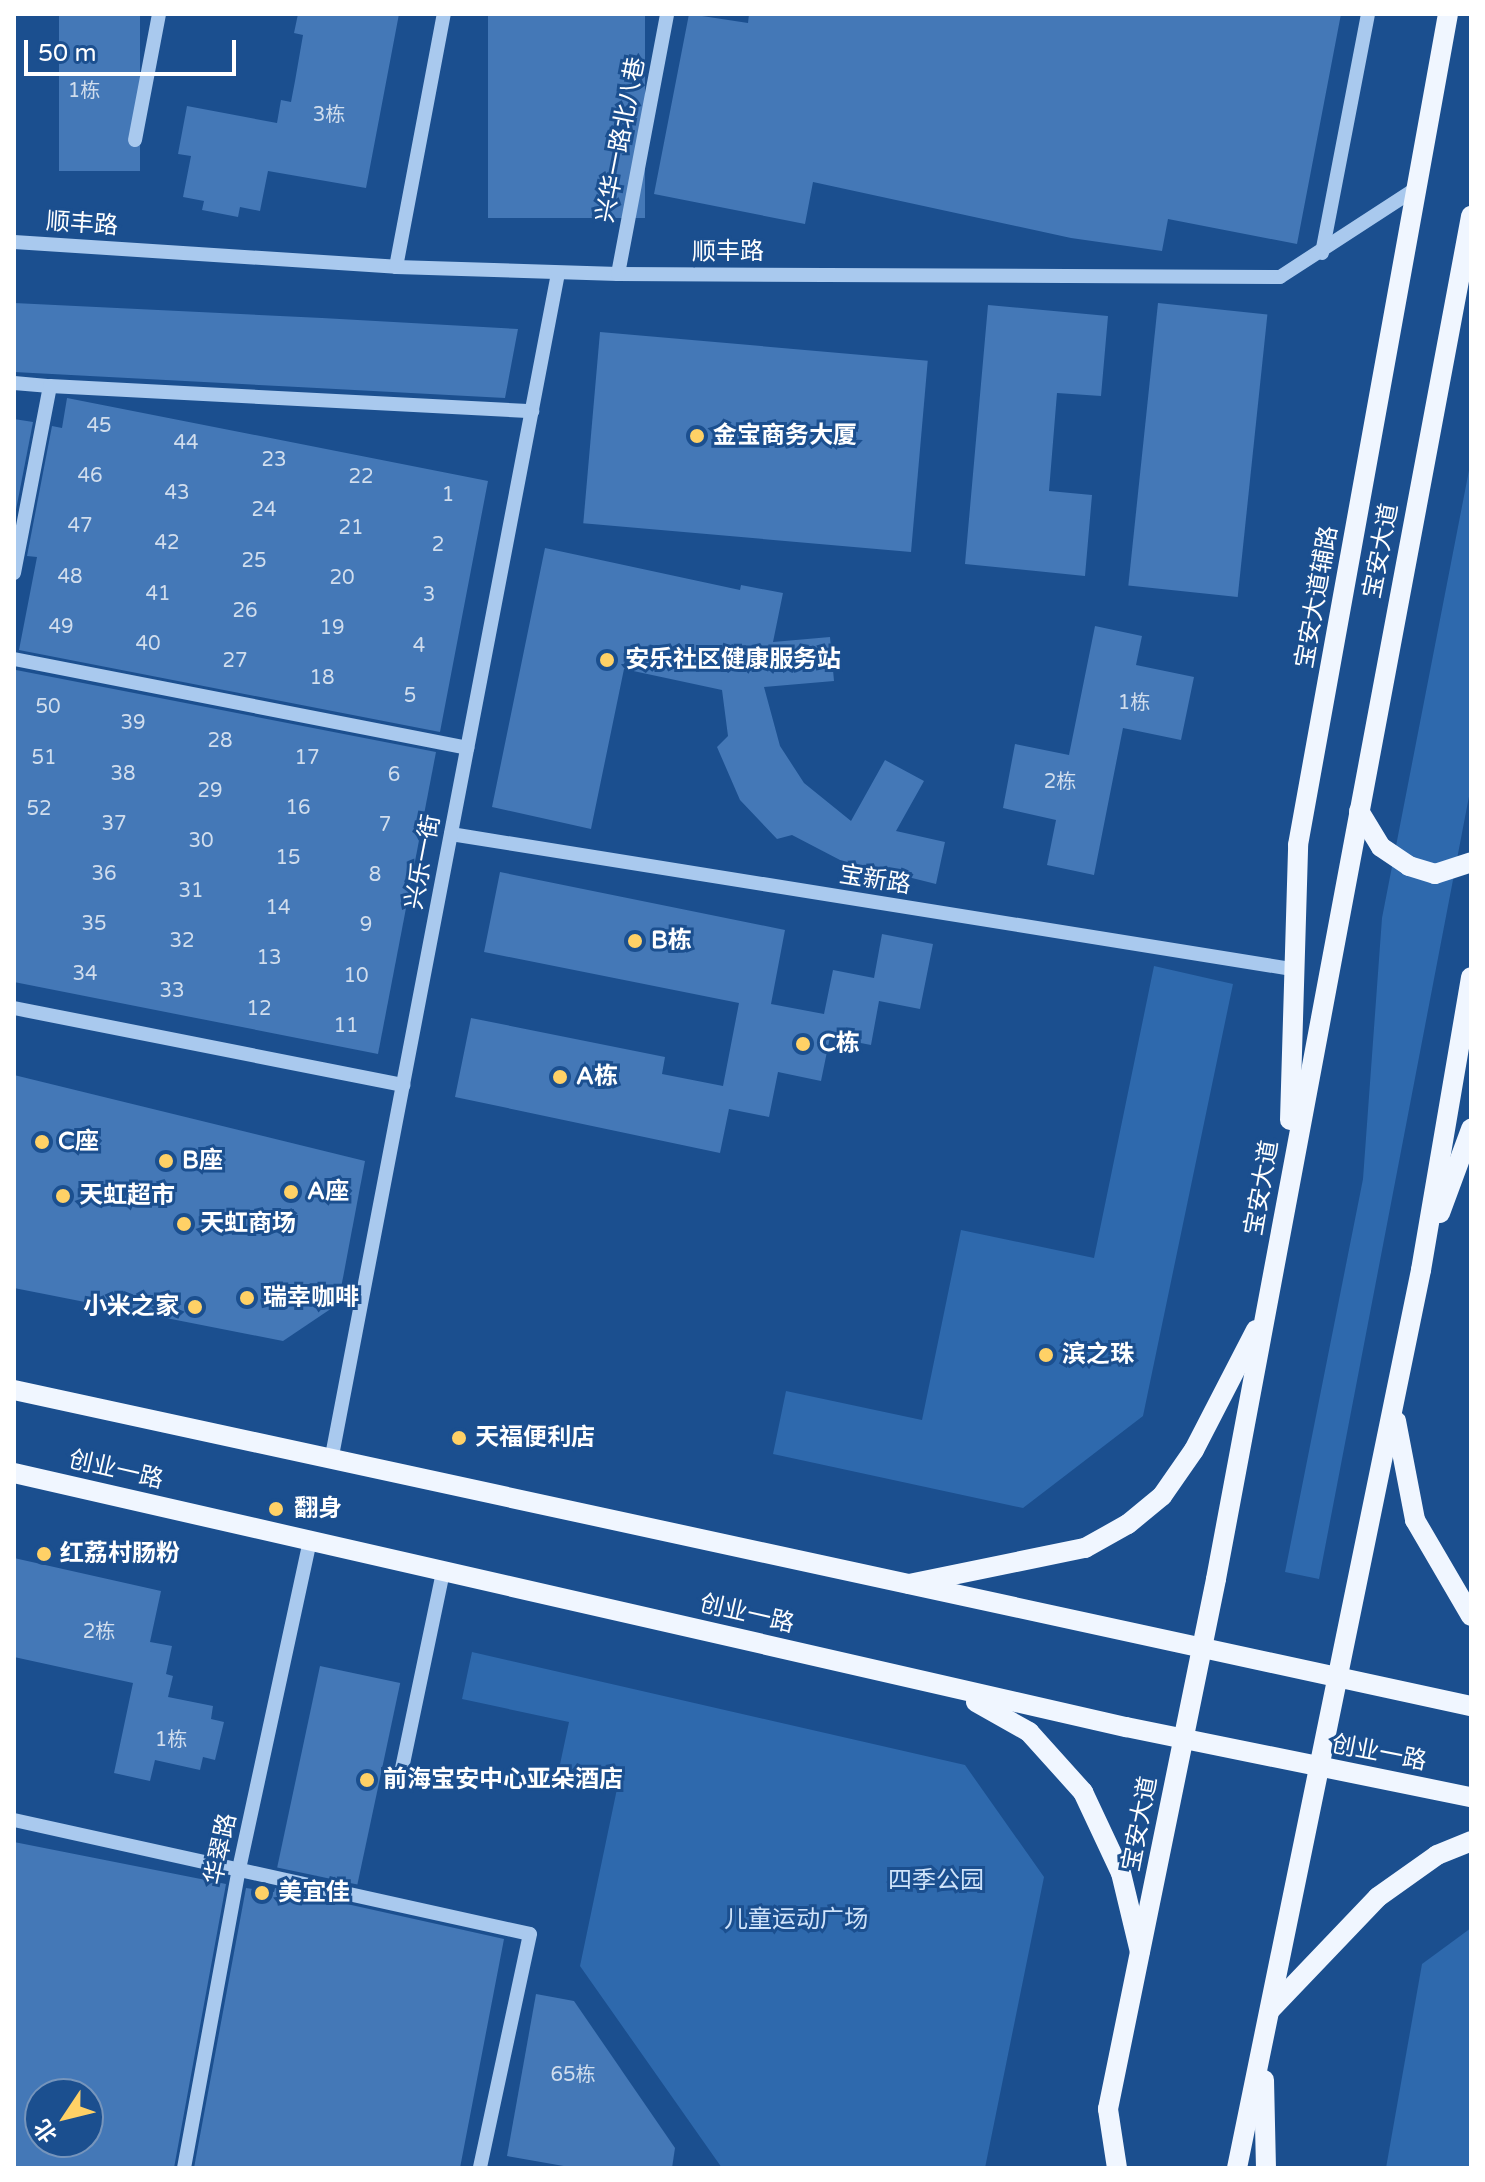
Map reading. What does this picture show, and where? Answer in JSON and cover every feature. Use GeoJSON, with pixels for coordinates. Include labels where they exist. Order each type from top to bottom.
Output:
{"type":"FeatureCollection","features":[{"type":"Feature","properties":{"kind":"main road","name":"宝安大道辅路"},"geometry":{"type":"LineString","coordinates":[[1286,1195],[1298,845],[1448,14]]}},
{"type":"Feature","properties":{"kind":"main road","name":"宝安大道"},"geometry":{"type":"LineString","coordinates":[[1117,2168],[1108,2109],[1142,1959],[1268,1304],[1471,216]]}},
{"type":"Feature","properties":{"kind":"main road"},"geometry":{"type":"LineString","coordinates":[[1359,811],[1381,847],[1409,866],[1435,874],[1471,862]]}},
{"type":"Feature","properties":{"kind":"main road"},"geometry":{"type":"LineString","coordinates":[[1237,2168],[1421,1270],[1471,977]]}},
{"type":"Feature","properties":{"kind":"main road"},"geometry":{"type":"LineString","coordinates":[[1421,1270],[1471,1129]]}},
{"type":"Feature","properties":{"kind":"main road"},"geometry":{"type":"LineString","coordinates":[[900,1586],[1085,1548],[1128,1524],[1162,1496],[1194,1450],[1268,1304]]}},
{"type":"Feature","properties":{"kind":"main road"},"geometry":{"type":"LineString","coordinates":[[14,1390],[900,1586],[1471,1706]]}},
{"type":"Feature","properties":{"kind":"main road"},"geometry":{"type":"LineString","coordinates":[[1394,1402],[1415,1520],[1471,1616]]}},
{"type":"Feature","properties":{"kind":"main road","name":"创业一路"},"geometry":{"type":"LineString","coordinates":[[14,1473],[940,1685],[1319,1768],[1471,1797]]}},
{"type":"Feature","properties":{"kind":"main road"},"geometry":{"type":"LineString","coordinates":[[940,1685],[1029,1732],[1083,1792],[1121,1873],[1142,1959]]}},
{"type":"Feature","properties":{"kind":"main road"},"geometry":{"type":"LineString","coordinates":[[1270,2010],[1388,1889],[1437,1855],[1471,1841]]}},
{"type":"Feature","properties":{"kind":"main road"},"geometry":{"type":"LineString","coordinates":[[1263,2043],[1266,2168]]}},
{"type":"Feature","properties":{"kind":"street"},"geometry":{"type":"LineString","coordinates":[[135,140],[159,14]]}},
{"type":"Feature","properties":{"kind":"street"},"geometry":{"type":"LineString","coordinates":[[396,267],[444,14]]}},
{"type":"Feature","properties":{"kind":"street","name":"兴华一路北八巷"},"geometry":{"type":"LineString","coordinates":[[618,274],[667,14]]}},
{"type":"Feature","properties":{"kind":"street"},"geometry":{"type":"LineString","coordinates":[[1322,253],[1368,14]]}},
{"type":"Feature","properties":{"kind":"street","name":"顺丰路"},"geometry":{"type":"LineString","coordinates":[[14,242],[396,267],[558,273],[1280,277],[1322,253],[1417,188]]}},
{"type":"Feature","properties":{"kind":"street","name":"兴乐一街"},"geometry":{"type":"LineString","coordinates":[[331,1461],[558,273]]}},
{"type":"Feature","properties":{"kind":"street"},"geometry":{"type":"LineString","coordinates":[[14,383],[532,411]]}},
{"type":"Feature","properties":{"kind":"street"},"geometry":{"type":"LineString","coordinates":[[14,573],[50,386]]}},
{"type":"Feature","properties":{"kind":"street"},"geometry":{"type":"LineString","coordinates":[[14,659],[467,748]]}},
{"type":"Feature","properties":{"kind":"street","name":"宝新路"},"geometry":{"type":"LineString","coordinates":[[451,834],[1292,969]]}},
{"type":"Feature","properties":{"kind":"street"},"geometry":{"type":"LineString","coordinates":[[14,1008],[403,1085]]}},
{"type":"Feature","properties":{"kind":"street","name":"华翠路"},"geometry":{"type":"LineString","coordinates":[[184,2168],[239,1869],[310,1541]]}},
{"type":"Feature","properties":{"kind":"street"},"geometry":{"type":"LineString","coordinates":[[400,1778],[443,1572]]}},
{"type":"Feature","properties":{"kind":"street"},"geometry":{"type":"LineString","coordinates":[[14,1820],[530,1934],[480,2168]]}},
{"type":"Feature","properties":{"kind":"green space"},"geometry":{"type":"Polygon","coordinates":[[[1471,460],[1471,786],[1319,1579],[1285,1572],[1363,1179],[1382,918],[1471,460]]]}},
{"type":"Feature","properties":{"kind":"green space"},"geometry":{"type":"Polygon","coordinates":[[[1154,966],[1233,984],[1143,1416],[1023,1508],[773,1454],[786,1391],[922,1420],[961,1230],[1094,1258],[1154,966]]]}},
{"type":"Feature","properties":{"kind":"green space","name":"四季公园"},"geometry":{"type":"Polygon","coordinates":[[[472,1652],[965,1765],[1044,1877],[985,2168],[722,2168],[580,1966],[618,1784],[559,1769],[569,1722],[462,1699],[472,1652]]]}},
{"type":"Feature","properties":{"kind":"green space"},"geometry":{"type":"Polygon","coordinates":[[[1471,1928],[1471,2168],[1386,2168],[1422,1964],[1471,1928]]]}},
{"type":"Feature","properties":{"kind":"building"},"geometry":{"type":"Polygon","coordinates":[[[59,14],[140,14],[140,171],[59,171],[59,14]]]}},
{"type":"Feature","properties":{"kind":"building"},"geometry":{"type":"Polygon","coordinates":[[[298,14],[399,14],[366,188],[268,171],[260,211],[240,207],[238,217],[202,210],[204,201],[183,197],[191,156],[178,154],[187,106],[277,123],[281,100],[291,102],[303,35],[294,33],[298,14]]]}},
{"type":"Feature","properties":{"kind":"building"},"geometry":{"type":"Polygon","coordinates":[[[488,14],[645,14],[645,218],[488,218],[488,14]]]}},
{"type":"Feature","properties":{"kind":"building"},"geometry":{"type":"Polygon","coordinates":[[[689,14],[748,23],[749,14],[1341,14],[1297,244],[1168,219],[1162,251],[1071,238],[813,182],[805,224],[654,194],[689,14]]]}},
{"type":"Feature","properties":{"kind":"building"},"geometry":{"type":"Polygon","coordinates":[[[14,303],[518,329],[505,398],[14,372],[14,303]]]}},
{"type":"Feature","properties":{"kind":"building"},"geometry":{"type":"Polygon","coordinates":[[[1158,303],[1267,314],[1238,597],[1128,585],[1158,303]]]}},
{"type":"Feature","properties":{"kind":"building"},"geometry":{"type":"Polygon","coordinates":[[[988,305],[1108,316],[1101,396],[1057,393],[1049,491],[1092,495],[1085,576],[965,564],[988,305]]]}},
{"type":"Feature","properties":{"kind":"building","name":"金宝商务大厦"},"geometry":{"type":"Polygon","coordinates":[[[600,332],[928,361],[911,552],[583,523],[600,332]]]}},
{"type":"Feature","properties":{"kind":"building"},"geometry":{"type":"Polygon","coordinates":[[[67,398],[488,481],[440,732],[19,650],[37,557],[27,556],[52,426],[62,428],[67,398]]]}},
{"type":"Feature","properties":{"kind":"building"},"geometry":{"type":"Polygon","coordinates":[[[14,419],[33,422],[14,520],[14,419]]]}},
{"type":"Feature","properties":{"kind":"building"},"geometry":{"type":"Polygon","coordinates":[[[545,548],[740,590],[741,585],[783,593],[773,642],[830,637],[834,681],[764,687],[780,746],[804,783],[851,821],[885,760],[924,781],[896,831],[945,842],[936,884],[840,860],[792,835],[777,839],[740,800],[717,747],[728,736],[722,690],[624,669],[591,829],[492,807],[545,548]]]}},
{"type":"Feature","properties":{"kind":"building"},"geometry":{"type":"Polygon","coordinates":[[[1095,626],[1142,636],[1136,665],[1194,677],[1181,740],[1123,728],[1094,875],[1047,865],[1056,820],[1003,808],[1015,744],[1069,755],[1095,626]]]}},
{"type":"Feature","properties":{"kind":"building"},"geometry":{"type":"Polygon","coordinates":[[[16,670],[436,752],[378,1054],[14,982],[16,670]]]}},
{"type":"Feature","properties":{"kind":"building"},"geometry":{"type":"Polygon","coordinates":[[[500,872],[785,930],[771,1004],[824,1014],[833,970],[874,978],[882,934],[933,944],[920,1009],[879,1001],[871,1045],[830,1037],[821,1081],[778,1072],[769,1117],[729,1109],[720,1153],[455,1097],[471,1018],[665,1057],[662,1074],[723,1086],[739,1003],[484,952],[500,872]]]}},
{"type":"Feature","properties":{"kind":"building","name":"天虹商场"},"geometry":{"type":"Polygon","coordinates":[[[14,1075],[365,1161],[338,1304],[283,1341],[14,1288],[14,1075]]]}},
{"type":"Feature","properties":{"kind":"building"},"geometry":{"type":"Polygon","coordinates":[[[14,1558],[161,1591],[150,1642],[172,1646],[166,1674],[173,1676],[168,1697],[213,1706],[211,1719],[224,1722],[215,1760],[203,1757],[200,1770],[155,1760],[150,1781],[114,1773],[133,1683],[14,1657],[14,1558]]]}},
{"type":"Feature","properties":{"kind":"building"},"geometry":{"type":"Polygon","coordinates":[[[320,1666],[400,1683],[357,1885],[277,1867],[320,1666]]]}},
{"type":"Feature","properties":{"kind":"building"},"geometry":{"type":"Polygon","coordinates":[[[14,1842],[226,1884],[174,2168],[14,2168],[14,1842]]]}},
{"type":"Feature","properties":{"kind":"building"},"geometry":{"type":"Polygon","coordinates":[[[246,1888],[274,1892],[275,1888],[504,1939],[460,2168],[194,2168],[246,1888]]]}},
{"type":"Feature","properties":{"kind":"building"},"geometry":{"type":"Polygon","coordinates":[[[536,1994],[574,2001],[675,2148],[672,2168],[575,2168],[507,2156],[536,1994]]]}},
{"type":"Feature","properties":{"kind":"place","name":"金宝商务大厦"},"geometry":{"type":"Point","coordinates":[697,436]}},
{"type":"Feature","properties":{"kind":"place","name":"安乐社区健康服务站"},"geometry":{"type":"Point","coordinates":[607,660]}},
{"type":"Feature","properties":{"kind":"place","name":"B栋"},"geometry":{"type":"Point","coordinates":[635,941]}},
{"type":"Feature","properties":{"kind":"place","name":"C栋"},"geometry":{"type":"Point","coordinates":[803,1044]}},
{"type":"Feature","properties":{"kind":"place","name":"A栋"},"geometry":{"type":"Point","coordinates":[560,1077]}},
{"type":"Feature","properties":{"kind":"place","name":"C座"},"geometry":{"type":"Point","coordinates":[42,1142]}},
{"type":"Feature","properties":{"kind":"place","name":"B座"},"geometry":{"type":"Point","coordinates":[166,1161]}},
{"type":"Feature","properties":{"kind":"place","name":"A座"},"geometry":{"type":"Point","coordinates":[291,1192]}},
{"type":"Feature","properties":{"kind":"place","name":"天虹超市"},"geometry":{"type":"Point","coordinates":[63,1196]}},
{"type":"Feature","properties":{"kind":"place","name":"天虹商场"},"geometry":{"type":"Point","coordinates":[184,1224]}},
{"type":"Feature","properties":{"kind":"place","name":"瑞幸咖啡"},"geometry":{"type":"Point","coordinates":[247,1298]}},
{"type":"Feature","properties":{"kind":"place","name":"小米之家"},"geometry":{"type":"Point","coordinates":[195,1307]}},
{"type":"Feature","properties":{"kind":"place","name":"滨之珠"},"geometry":{"type":"Point","coordinates":[1046,1355]}},
{"type":"Feature","properties":{"kind":"place","name":"天福便利店"},"geometry":{"type":"Point","coordinates":[459,1438]}},
{"type":"Feature","properties":{"kind":"place","name":"翻身"},"geometry":{"type":"Point","coordinates":[276,1509]}},
{"type":"Feature","properties":{"kind":"place","name":"红荔村肠粉"},"geometry":{"type":"Point","coordinates":[44,1554]}},
{"type":"Feature","properties":{"kind":"place","name":"前海宝安中心亚朵酒店"},"geometry":{"type":"Point","coordinates":[367,1780]}},
{"type":"Feature","properties":{"kind":"place","name":"美宜佳"},"geometry":{"type":"Point","coordinates":[262,1893]}},
{"type":"Feature","properties":{"kind":"park label","name":"儿童运动广场"},"geometry":{"type":"Point","coordinates":[796,1920]}}]}
